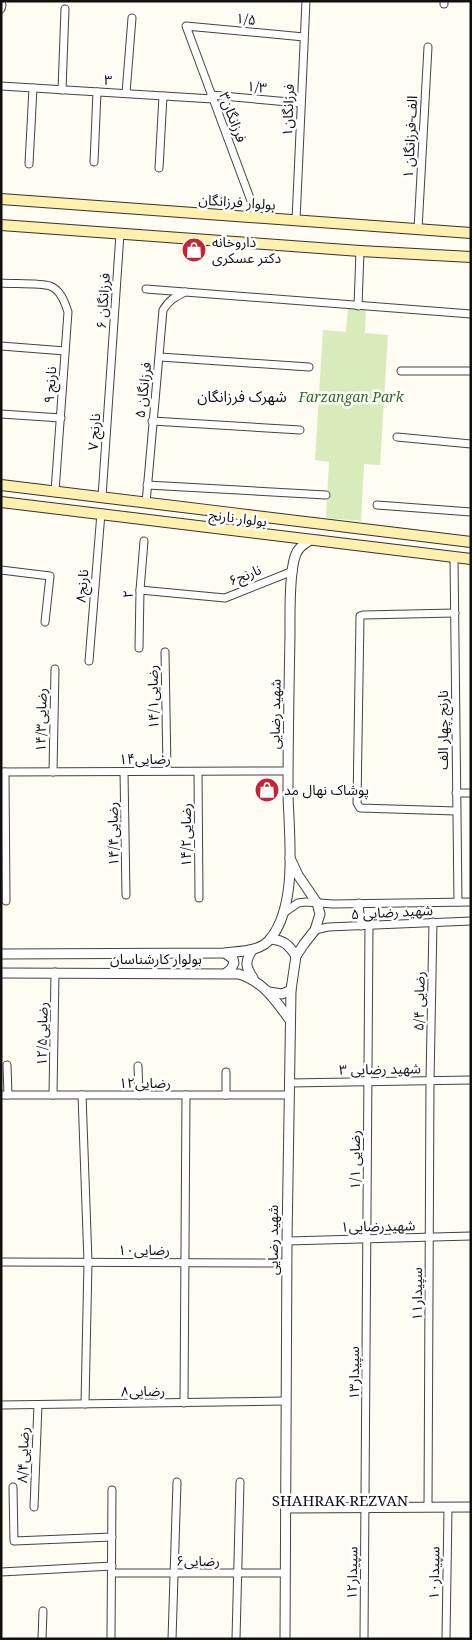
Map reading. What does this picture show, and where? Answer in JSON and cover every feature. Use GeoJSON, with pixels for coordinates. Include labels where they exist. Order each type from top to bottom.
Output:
{"type":"FeatureCollection","features":[{"type":"Feature","properties":{"kind":"main road","name":"بولوار فرزانگان"},"geometry":{"type":"LineString","coordinates":[[1,199],[471,232]]}},
{"type":"Feature","properties":{"kind":"main road"},"geometry":{"type":"LineString","coordinates":[[1,225],[360,251],[471,257]]}},
{"type":"Feature","properties":{"kind":"main road","name":"بولوار نارنج"},"geometry":{"type":"LineString","coordinates":[[1,485],[471,542]]}},
{"type":"Feature","properties":{"kind":"main road","name":"بولوار نارنج"},"geometry":{"type":"LineString","coordinates":[[1,502],[471,560]]}},
{"type":"Feature","properties":{"kind":"street","name":"فرزانگان۱"},"geometry":{"type":"LineString","coordinates":[[296,220],[306,1]]}},
{"type":"Feature","properties":{"kind":"street"},"geometry":{"type":"LineString","coordinates":[[1,9],[2,5]]}},
{"type":"Feature","properties":{"kind":"street"},"geometry":{"type":"LineString","coordinates":[[62,90],[65,9]]}},
{"type":"Feature","properties":{"kind":"street"},"geometry":{"type":"LineString","coordinates":[[126,94],[132,18]]}},
{"type":"Feature","properties":{"kind":"street","name":"۱/۵"},"geometry":{"type":"LineString","coordinates":[[186,26],[304,37]]}},
{"type":"Feature","properties":{"kind":"street","name":"فرزانگان۳"},"geometry":{"type":"LineString","coordinates":[[186,26],[257,217]]}},
{"type":"Feature","properties":{"kind":"street","name":"۱ الف-فرزانگان"},"geometry":{"type":"LineString","coordinates":[[418,229],[428,46]]}},
{"type":"Feature","properties":{"kind":"street","name":"۳"},"geometry":{"type":"LineString","coordinates":[[1,86],[163,96],[212,97]]}},
{"type":"Feature","properties":{"kind":"street"},"geometry":{"type":"LineString","coordinates":[[30,164],[34,88]]}},
{"type":"Feature","properties":{"kind":"street"},"geometry":{"type":"LineString","coordinates":[[94,162],[97,92]]}},
{"type":"Feature","properties":{"kind":"street"},"geometry":{"type":"LineString","coordinates":[[159,168],[163,96]]}},
{"type":"Feature","properties":{"kind":"street","name":"۱/۳"},"geometry":{"type":"LineString","coordinates":[[212,97],[300,103]]}},
{"type":"Feature","properties":{"kind":"street","name":"فرزانگان ۶"},"geometry":{"type":"LineString","coordinates":[[110,370],[120,234]]}},
{"type":"Feature","properties":{"kind":"street"},"geometry":{"type":"LineString","coordinates":[[358,306],[360,251]]}},
{"type":"Feature","properties":{"kind":"street","name":"نارنج ۹"},"geometry":{"type":"LineString","coordinates":[[1,283],[51,286],[64,299],[68,312],[55,491]]}},
{"type":"Feature","properties":{"kind":"street"},"geometry":{"type":"LineString","coordinates":[[146,289],[471,314]]}},
{"type":"Feature","properties":{"kind":"street","name":"فرزانگان ۵"},"geometry":{"type":"LineString","coordinates":[[146,503],[152,421],[164,310],[173,298],[185,292]]}},
{"type":"Feature","properties":{"kind":"street"},"geometry":{"type":"LineString","coordinates":[[1,346],[65,351]]}},
{"type":"Feature","properties":{"kind":"street"},"geometry":{"type":"LineString","coordinates":[[160,357],[308,367]]}},
{"type":"Feature","properties":{"kind":"street","name":"نارنج ۷"},"geometry":{"type":"LineString","coordinates":[[102,497],[110,370]]}},
{"type":"Feature","properties":{"kind":"street"},"geometry":{"type":"LineString","coordinates":[[401,370],[471,371]]}},
{"type":"Feature","properties":{"kind":"street"},"geometry":{"type":"LineString","coordinates":[[1,414],[61,418]]}},
{"type":"Feature","properties":{"kind":"street"},"geometry":{"type":"LineString","coordinates":[[152,421],[300,430]]}},
{"type":"Feature","properties":{"kind":"street"},"geometry":{"type":"LineString","coordinates":[[397,437],[471,444]]}},
{"type":"Feature","properties":{"kind":"street"},"geometry":{"type":"LineString","coordinates":[[147,484],[326,496]]}},
{"type":"Feature","properties":{"kind":"street"},"geometry":{"type":"LineString","coordinates":[[377,505],[471,512]]}},
{"type":"Feature","properties":{"kind":"street","name":"نارنج۸"},"geometry":{"type":"LineString","coordinates":[[89,661],[101,513]]}},
{"type":"Feature","properties":{"kind":"street"},"geometry":{"type":"LineString","coordinates":[[293,571],[296,554],[301,546],[309,541]]}},
{"type":"Feature","properties":{"kind":"street","name":"۲"},"geometry":{"type":"LineString","coordinates":[[139,648],[140,590],[144,542]]}},
{"type":"Feature","properties":{"kind":"street","name":"نارنج چهار الف"},"geometry":{"type":"LineString","coordinates":[[454,557],[458,902]]}},
{"type":"Feature","properties":{"kind":"street"},"geometry":{"type":"LineString","coordinates":[[1,570],[50,576],[45,622]]}},
{"type":"Feature","properties":{"kind":"street","name":"نارنج۶"},"geometry":{"type":"LineString","coordinates":[[140,590],[225,598],[293,571]]}},
{"type":"Feature","properties":{"kind":"street","name":"شهید رضایی"},"geometry":{"type":"LineString","coordinates":[[285,912],[288,902],[290,858],[288,771],[290,607],[293,571]]}},
{"type":"Feature","properties":{"kind":"street"},"geometry":{"type":"LineString","coordinates":[[455,613],[360,616],[357,803],[360,808],[456,811]]}},
{"type":"Feature","properties":{"kind":"street","name":"۱۴/۱رضایی"},"geometry":{"type":"LineString","coordinates":[[165,652],[167,772]]}},
{"type":"Feature","properties":{"kind":"street","name":"رضایی۱۴/۳"},"geometry":{"type":"LineString","coordinates":[[52,772],[54,669]]}},
{"type":"Feature","properties":{"kind":"street","name":"رضایی۱۴"},"geometry":{"type":"LineString","coordinates":[[3,772],[288,771]]}},
{"type":"Feature","properties":{"kind":"street"},"geometry":{"type":"LineString","coordinates":[[3,772],[6,901]]}},
{"type":"Feature","properties":{"kind":"street","name":"رضایی۱۴/۴"},"geometry":{"type":"LineString","coordinates":[[124,772],[126,895]]}},
{"type":"Feature","properties":{"kind":"street","name":"رضایی۱۴/۲"},"geometry":{"type":"LineString","coordinates":[[198,772],[198,898]]}},
{"type":"Feature","properties":{"kind":"street"},"geometry":{"type":"LineString","coordinates":[[456,793],[471,793]]}},
{"type":"Feature","properties":{"kind":"street","name":"شهید رضایی"},"geometry":{"type":"LineString","coordinates":[[285,1639],[286,1242],[291,990],[296,956],[315,930],[320,914],[318,902],[298,875],[290,858]]}},
{"type":"Feature","properties":{"kind":"street","name":"شهید رضایی ۵"},"geometry":{"type":"LineString","coordinates":[[285,912],[298,904],[318,902],[471,902]]}},
{"type":"Feature","properties":{"kind":"street"},"geometry":{"type":"LineString","coordinates":[[359,903],[361,926]]}},
{"type":"Feature","properties":{"kind":"street","name":"بولوار کارشناسان"},"geometry":{"type":"LineString","coordinates":[[1,954],[225,953],[252,950],[270,939],[285,912]]}},
{"type":"Feature","properties":{"kind":"street","name":"شهید رضایی ۵"},"geometry":{"type":"LineString","coordinates":[[315,930],[328,927],[471,921]]}},
{"type":"Feature","properties":{"kind":"street","name":"رضایی ۵/۴"},"geometry":{"type":"LineString","coordinates":[[430,1081],[433,922]]}},
{"type":"Feature","properties":{"kind":"street","name":"رضایی ۱/۱"},"geometry":{"type":"LineString","coordinates":[[368,1239],[367,1082],[369,926]]}},
{"type":"Feature","properties":{"kind":"street"},"geometry":{"type":"LineString","coordinates":[[270,939],[286,943],[296,956]]}},
{"type":"Feature","properties":{"kind":"street"},"geometry":{"type":"LineString","coordinates":[[252,950],[245,964],[252,978]]}},
{"type":"Feature","properties":{"kind":"street"},"geometry":{"type":"LineString","coordinates":[[225,953],[234,963],[226,973]]}},
{"type":"Feature","properties":{"kind":"street","name":"رضایی۱۲/۵"},"geometry":{"type":"LineString","coordinates":[[54,1095],[55,972]]}},
{"type":"Feature","properties":{"kind":"street","name":"بولوار کارشناسان"},"geometry":{"type":"LineString","coordinates":[[1,973],[239,974],[252,978],[269,992],[290,1020]]}},
{"type":"Feature","properties":{"kind":"street"},"geometry":{"type":"LineString","coordinates":[[269,992],[282,994],[291,990]]}},
{"type":"Feature","properties":{"kind":"street"},"geometry":{"type":"LineString","coordinates":[[4,1095],[7,1065]]}},
{"type":"Feature","properties":{"kind":"street"},"geometry":{"type":"LineString","coordinates":[[138,1066],[138,1095]]}},
{"type":"Feature","properties":{"kind":"street"},"geometry":{"type":"LineString","coordinates":[[226,1072],[226,1095]]}},
{"type":"Feature","properties":{"kind":"street","name":"شهید رضایی ۳"},"geometry":{"type":"LineString","coordinates":[[289,1083],[471,1080]]}},
{"type":"Feature","properties":{"kind":"street","name":"سپیدار۱۱"},"geometry":{"type":"LineString","coordinates":[[428,1507],[430,1081]]}},
{"type":"Feature","properties":{"kind":"street","name":"رضایی۱۲"},"geometry":{"type":"LineString","coordinates":[[4,1095],[288,1095]]}},
{"type":"Feature","properties":{"kind":"street"},"geometry":{"type":"LineString","coordinates":[[82,1095],[88,1262],[85,1404]]}},
{"type":"Feature","properties":{"kind":"street"},"geometry":{"type":"LineString","coordinates":[[184,1403],[186,1095]]}},
{"type":"Feature","properties":{"kind":"street","name":"شهیدرضایی۱"},"geometry":{"type":"LineString","coordinates":[[286,1242],[471,1236]]}},
{"type":"Feature","properties":{"kind":"street","name":"سپیدار۱۳"},"geometry":{"type":"LineString","coordinates":[[365,1507],[368,1239]]}},
{"type":"Feature","properties":{"kind":"street","name":"رضایی۱۰"},"geometry":{"type":"LineString","coordinates":[[1,1262],[286,1263]]}},
{"type":"Feature","properties":{"kind":"street","name":"رضایی۸"},"geometry":{"type":"LineString","coordinates":[[1,1405],[286,1401]]}},
{"type":"Feature","properties":{"kind":"street","name":"رضایی۸/۴"},"geometry":{"type":"LineString","coordinates":[[34,1507],[38,1405]]}},
{"type":"Feature","properties":{"kind":"street"},"geometry":{"type":"LineString","coordinates":[[172,1639],[176,1482]]}},
{"type":"Feature","properties":{"kind":"street"},"geometry":{"type":"LineString","coordinates":[[236,1639],[240,1482]]}},
{"type":"Feature","properties":{"kind":"street"},"geometry":{"type":"LineString","coordinates":[[13,1487],[14,1541],[112,1537]]}},
{"type":"Feature","properties":{"kind":"street"},"geometry":{"type":"LineString","coordinates":[[111,1639],[112,1490]]}},
{"type":"Feature","properties":{"kind":"street","name":"سپیدار۱۲"},"geometry":{"type":"LineString","coordinates":[[364,1639],[365,1507]]}},
{"type":"Feature","properties":{"kind":"street"},"geometry":{"type":"LineString","coordinates":[[286,1508],[471,1507]]}},
{"type":"Feature","properties":{"kind":"street","name":"سپیدار۱۰"},"geometry":{"type":"LineString","coordinates":[[446,1639],[448,1508]]}},
{"type":"Feature","properties":{"kind":"street","name":"رضایی۶"},"geometry":{"type":"LineString","coordinates":[[1,1572],[112,1569],[174,1573],[285,1573]]}},
{"type":"Feature","properties":{"kind":"street"},"geometry":{"type":"LineString","coordinates":[[42,1639],[43,1611]]}},
{"type":"Feature","properties":{"kind":"green space","name":"Farzangan Park"},"geometry":{"type":"Polygon","coordinates":[[[348,306],[366,308],[365,333],[388,335],[380,465],[364,464],[361,521],[326,518],[329,462],[315,460],[323,330],[346,332],[348,306]]]}},
{"type":"Feature","properties":{"kind":"place","name":"داروخانه دکتر عسکری"},"geometry":{"type":"Point","coordinates":[194,250]}},
{"type":"Feature","properties":{"kind":"place","name":"پوشاک نهال مد"},"geometry":{"type":"Point","coordinates":[267,790]}},
{"type":"Feature","properties":{"kind":"district","name":"شهرک فرزانگان"},"geometry":{"type":"Point","coordinates":[242,397]}},
{"type":"Feature","properties":{"kind":"district","name":"SHAHRAK REZVAN"},"geometry":{"type":"Point","coordinates":[340,1501]}}]}
